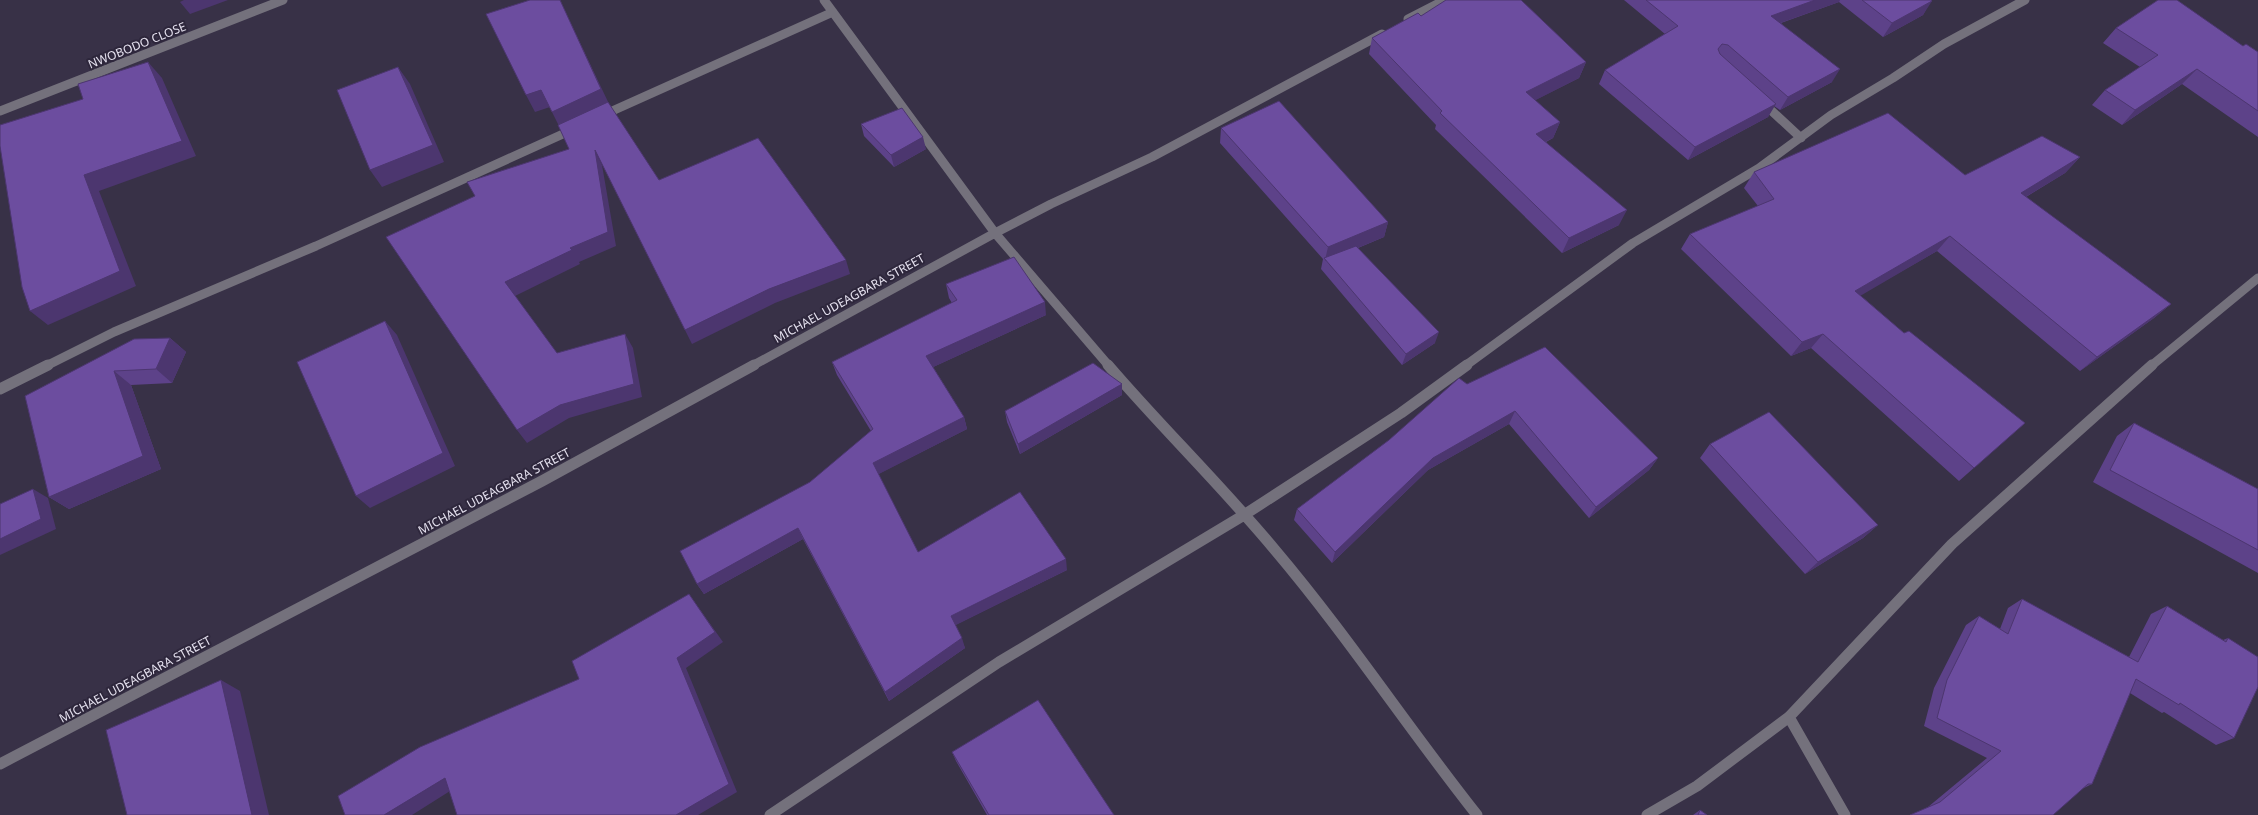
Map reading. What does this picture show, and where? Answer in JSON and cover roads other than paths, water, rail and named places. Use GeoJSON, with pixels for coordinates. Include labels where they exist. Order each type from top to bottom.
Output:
{"type":"FeatureCollection","features":[{"type":"Feature","properties":{"kind":"street","name":"NWOBODO CLOSE"},"geometry":{"type":"LineString","coordinates":[[0,111],[283,0]]}},
{"type":"Feature","properties":{"kind":"street"},"geometry":{"type":"LineString","coordinates":[[824,0],[995,233],[1154,418],[1191,454],[1302,583],[1428,753],[1478,815]]}},
{"type":"Feature","properties":{"kind":"street"},"geometry":{"type":"LineString","coordinates":[[1399,25],[1445,0]]}},
{"type":"Feature","properties":{"kind":"street"},"geometry":{"type":"LineString","coordinates":[[770,815],[999,662],[1244,515],[1401,413],[1633,243],[1759,168],[1831,115],[1944,44],[2025,0]]}},
{"type":"Feature","properties":{"kind":"street"},"geometry":{"type":"LineString","coordinates":[[596,119],[833,12]]}},
{"type":"Feature","properties":{"kind":"street","name":"MICHAEL UDEAGBARA STREET"},"geometry":{"type":"LineString","coordinates":[[0,764],[542,481],[995,233],[1051,204],[1152,157],[1390,29]]}},
{"type":"Feature","properties":{"kind":"street"},"geometry":{"type":"LineString","coordinates":[[1752,93],[1801,138]]}},
{"type":"Feature","properties":{"kind":"street"},"geometry":{"type":"LineString","coordinates":[[0,388],[114,332],[316,246],[587,123]]}},
{"type":"Feature","properties":{"kind":"street"},"geometry":{"type":"LineString","coordinates":[[1647,815],[1697,786],[1789,717],[1952,544],[2038,469],[2156,361],[2258,278]]}},
{"type":"Feature","properties":{"kind":"street"},"geometry":{"type":"LineString","coordinates":[[1789,717],[1845,815]]}}]}
